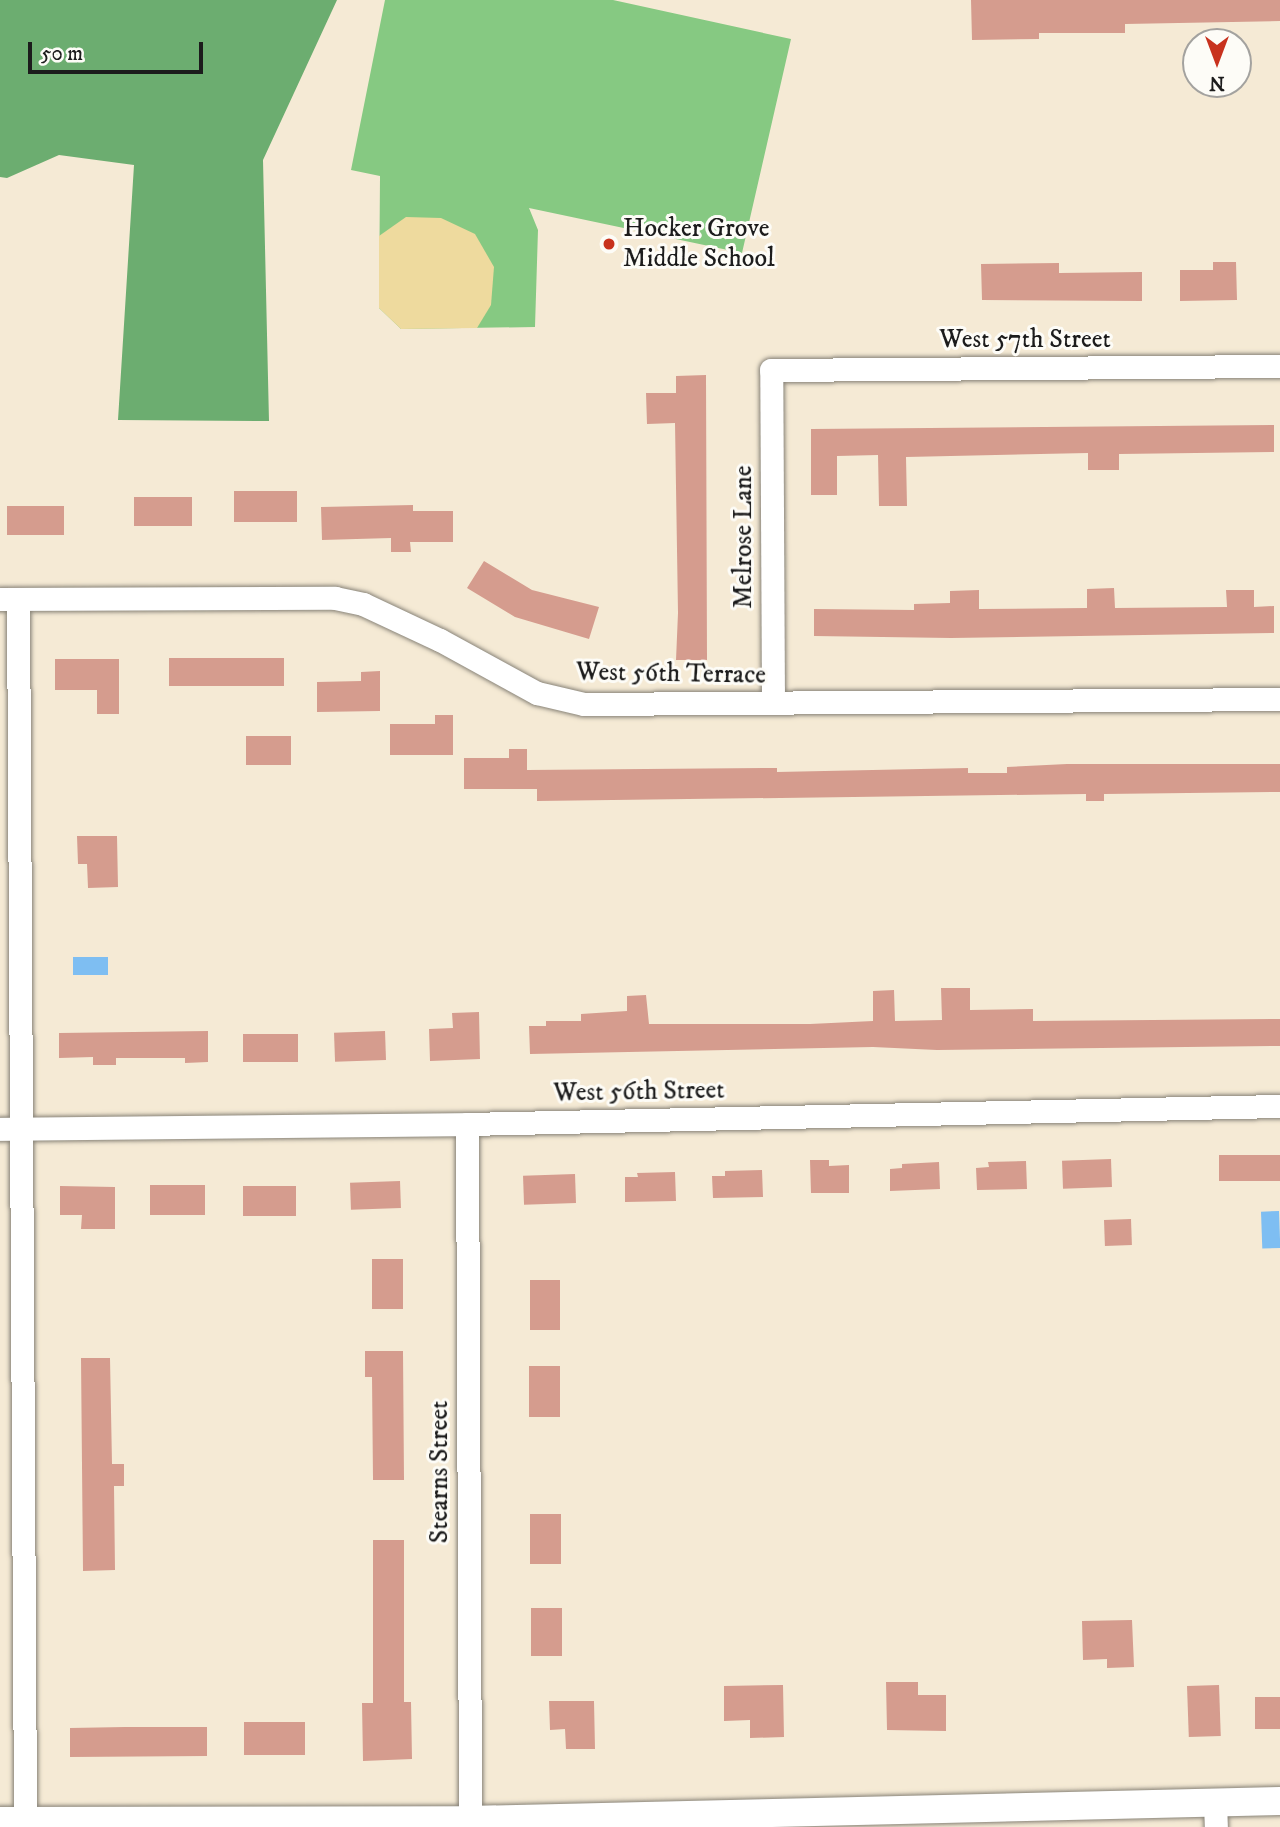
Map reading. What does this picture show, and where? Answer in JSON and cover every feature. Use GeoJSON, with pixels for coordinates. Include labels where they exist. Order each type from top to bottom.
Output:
{"type":"FeatureCollection","features":[{"type":"Feature","properties":{"kind":"street","name":"West 57th Street"},"geometry":{"type":"LineString","coordinates":[[771,370],[1280,366]]}},
{"type":"Feature","properties":{"kind":"street","name":"Melrose Lane"},"geometry":{"type":"LineString","coordinates":[[771,370],[773,703]]}},
{"type":"Feature","properties":{"kind":"street","name":"West 56th Terrace"},"geometry":{"type":"LineString","coordinates":[[9,599],[335,598],[363,604],[440,640],[537,693],[584,704],[1280,699]]}},
{"type":"Feature","properties":{"kind":"street"},"geometry":{"type":"LineString","coordinates":[[9,599],[13,1821],[263,1825],[470,1820],[801,1821],[1215,1815],[1280,1801]]}},
{"type":"Feature","properties":{"kind":"street","name":"West 56th Street"},"geometry":{"type":"LineString","coordinates":[[10,1129],[467,1124],[1280,1106]]}},
{"type":"Feature","properties":{"kind":"street","name":"Stearns Street"},"geometry":{"type":"LineString","coordinates":[[467,1124],[470,1820]]}},
{"type":"Feature","properties":{"kind":"green space"},"geometry":{"type":"Polygon","coordinates":[[[0,0],[337,0],[263,160],[269,421],[118,420],[134,165],[59,155],[7,178],[0,177],[0,0]]]}},
{"type":"Feature","properties":{"kind":"green space"},"geometry":{"type":"Polygon","coordinates":[[[385,0],[613,0],[791,39],[742,253],[529,208],[538,230],[535,327],[401,329],[379,308],[380,176],[351,170],[385,0]]]}},
{"type":"Feature","properties":{"kind":"sand"},"geometry":{"type":"Polygon","coordinates":[[[406,217],[441,218],[475,234],[494,267],[491,305],[477,328],[401,329],[379,308],[379,236],[406,217]]]}},
{"type":"Feature","properties":{"kind":"water"},"geometry":{"type":"Polygon","coordinates":[[[73,957],[108,957],[108,975],[73,975],[73,957]]]}},
{"type":"Feature","properties":{"kind":"water"},"geometry":{"type":"Polygon","coordinates":[[[1279,1211],[1280,1248],[1262,1249],[1261,1212],[1279,1211]]]}},
{"type":"Feature","properties":{"kind":"building"},"geometry":{"type":"Polygon","coordinates":[[[971,0],[1280,0],[1280,21],[1125,24],[1125,33],[1039,33],[1039,39],[972,40],[971,0]]]}},
{"type":"Feature","properties":{"kind":"building"},"geometry":{"type":"Polygon","coordinates":[[[1213,262],[1236,262],[1237,300],[1180,301],[1180,270],[1213,270],[1213,262]]]}},
{"type":"Feature","properties":{"kind":"building"},"geometry":{"type":"Polygon","coordinates":[[[1059,263],[1059,273],[1142,272],[1142,301],[982,300],[981,264],[1059,263]]]}},
{"type":"Feature","properties":{"kind":"building"},"geometry":{"type":"Polygon","coordinates":[[[706,375],[707,660],[676,660],[678,613],[675,423],[647,424],[646,393],[676,393],[676,376],[706,375]]]}},
{"type":"Feature","properties":{"kind":"building"},"geometry":{"type":"Polygon","coordinates":[[[1274,425],[1274,452],[1119,454],[1119,470],[1088,470],[1088,453],[906,457],[907,506],[879,506],[878,455],[837,456],[837,495],[811,495],[811,429],[1274,425]]]}},
{"type":"Feature","properties":{"kind":"building"},"geometry":{"type":"Polygon","coordinates":[[[234,491],[297,491],[297,522],[234,522],[234,491]]]}},
{"type":"Feature","properties":{"kind":"building"},"geometry":{"type":"Polygon","coordinates":[[[134,497],[192,497],[192,526],[134,526],[134,497]]]}},
{"type":"Feature","properties":{"kind":"building"},"geometry":{"type":"Polygon","coordinates":[[[413,505],[413,511],[453,511],[453,542],[410,542],[411,552],[391,552],[391,538],[322,540],[321,507],[413,505]]]}},
{"type":"Feature","properties":{"kind":"building"},"geometry":{"type":"Polygon","coordinates":[[[7,506],[64,506],[64,535],[7,535],[7,506]]]}},
{"type":"Feature","properties":{"kind":"building"},"geometry":{"type":"Polygon","coordinates":[[[484,561],[532,590],[599,607],[589,639],[515,617],[467,588],[484,561]]]}},
{"type":"Feature","properties":{"kind":"building"},"geometry":{"type":"Polygon","coordinates":[[[1114,588],[1115,608],[1227,607],[1226,590],[1254,590],[1254,607],[1274,606],[1274,633],[951,638],[814,636],[814,609],[914,610],[914,604],[950,603],[950,591],[979,590],[979,609],[1087,608],[1087,589],[1114,588]]]}},
{"type":"Feature","properties":{"kind":"building"},"geometry":{"type":"Polygon","coordinates":[[[169,658],[284,658],[284,686],[169,686],[169,658]]]}},
{"type":"Feature","properties":{"kind":"building"},"geometry":{"type":"Polygon","coordinates":[[[55,659],[119,659],[119,714],[97,714],[97,690],[55,690],[55,659]]]}},
{"type":"Feature","properties":{"kind":"building"},"geometry":{"type":"Polygon","coordinates":[[[380,671],[380,711],[317,712],[317,682],[361,681],[361,672],[380,671]]]}},
{"type":"Feature","properties":{"kind":"building"},"geometry":{"type":"Polygon","coordinates":[[[435,715],[453,715],[453,755],[390,755],[390,724],[435,724],[435,715]]]}},
{"type":"Feature","properties":{"kind":"building"},"geometry":{"type":"Polygon","coordinates":[[[246,736],[291,736],[291,765],[246,765],[246,736]]]}},
{"type":"Feature","properties":{"kind":"building"},"geometry":{"type":"Polygon","coordinates":[[[509,749],[527,749],[527,770],[777,768],[777,772],[968,768],[968,773],[1007,773],[1007,767],[1067,764],[1280,764],[1280,792],[1104,794],[1104,801],[1086,801],[1086,794],[537,801],[537,789],[464,789],[464,758],[509,758],[509,749]]]}},
{"type":"Feature","properties":{"kind":"building"},"geometry":{"type":"Polygon","coordinates":[[[77,836],[117,836],[118,887],[88,888],[87,864],[78,864],[77,836]]]}},
{"type":"Feature","properties":{"kind":"building"},"geometry":{"type":"Polygon","coordinates":[[[941,988],[970,988],[970,1010],[1033,1009],[1033,1021],[1280,1019],[1280,1046],[937,1050],[873,1047],[530,1054],[529,1026],[546,1026],[546,1021],[581,1021],[581,1014],[627,1011],[627,996],[646,995],[649,1024],[810,1024],[873,1021],[873,991],[894,990],[895,1021],[942,1020],[941,988]]]}},
{"type":"Feature","properties":{"kind":"building"},"geometry":{"type":"Polygon","coordinates":[[[479,1012],[480,1059],[430,1061],[429,1029],[453,1028],[452,1013],[479,1012]]]}},
{"type":"Feature","properties":{"kind":"building"},"geometry":{"type":"Polygon","coordinates":[[[208,1031],[208,1062],[185,1063],[185,1058],[116,1058],[116,1065],[93,1065],[93,1057],[59,1058],[59,1033],[208,1031]]]}},
{"type":"Feature","properties":{"kind":"building"},"geometry":{"type":"Polygon","coordinates":[[[385,1031],[386,1060],[335,1062],[334,1033],[385,1031]]]}},
{"type":"Feature","properties":{"kind":"building"},"geometry":{"type":"Polygon","coordinates":[[[243,1034],[298,1034],[298,1062],[243,1062],[243,1034]]]}},
{"type":"Feature","properties":{"kind":"building"},"geometry":{"type":"Polygon","coordinates":[[[1219,1155],[1280,1155],[1280,1181],[1219,1181],[1219,1155]]]}},
{"type":"Feature","properties":{"kind":"building"},"geometry":{"type":"Polygon","coordinates":[[[1111,1159],[1112,1187],[1063,1189],[1062,1161],[1111,1159]]]}},
{"type":"Feature","properties":{"kind":"building"},"geometry":{"type":"Polygon","coordinates":[[[810,1160],[829,1160],[829,1166],[849,1165],[849,1193],[811,1193],[810,1160]]]}},
{"type":"Feature","properties":{"kind":"building"},"geometry":{"type":"Polygon","coordinates":[[[1026,1161],[1027,1189],[977,1190],[976,1168],[989,1167],[988,1162],[1026,1161]]]}},
{"type":"Feature","properties":{"kind":"building"},"geometry":{"type":"Polygon","coordinates":[[[939,1162],[940,1189],[890,1191],[890,1169],[902,1168],[902,1164],[939,1162]]]}},
{"type":"Feature","properties":{"kind":"building"},"geometry":{"type":"Polygon","coordinates":[[[762,1170],[763,1197],[713,1198],[712,1176],[725,1176],[725,1171],[762,1170]]]}},
{"type":"Feature","properties":{"kind":"building"},"geometry":{"type":"Polygon","coordinates":[[[675,1172],[676,1201],[625,1202],[625,1177],[638,1177],[637,1173],[675,1172]]]}},
{"type":"Feature","properties":{"kind":"building"},"geometry":{"type":"Polygon","coordinates":[[[575,1174],[576,1203],[524,1205],[523,1176],[575,1174]]]}},
{"type":"Feature","properties":{"kind":"building"},"geometry":{"type":"Polygon","coordinates":[[[400,1181],[401,1208],[351,1210],[350,1183],[400,1181]]]}},
{"type":"Feature","properties":{"kind":"building"},"geometry":{"type":"Polygon","coordinates":[[[150,1185],[205,1185],[205,1215],[150,1215],[150,1185]]]}},
{"type":"Feature","properties":{"kind":"building"},"geometry":{"type":"Polygon","coordinates":[[[60,1186],[115,1187],[115,1229],[81,1229],[82,1215],[60,1215],[60,1186]]]}},
{"type":"Feature","properties":{"kind":"building"},"geometry":{"type":"Polygon","coordinates":[[[243,1186],[296,1186],[296,1216],[243,1216],[243,1186]]]}},
{"type":"Feature","properties":{"kind":"building"},"geometry":{"type":"Polygon","coordinates":[[[1131,1219],[1132,1245],[1105,1246],[1104,1220],[1131,1219]]]}},
{"type":"Feature","properties":{"kind":"building"},"geometry":{"type":"Polygon","coordinates":[[[372,1259],[403,1259],[403,1309],[372,1309],[372,1259]]]}},
{"type":"Feature","properties":{"kind":"building"},"geometry":{"type":"Polygon","coordinates":[[[530,1280],[560,1280],[560,1330],[530,1330],[530,1280]]]}},
{"type":"Feature","properties":{"kind":"building"},"geometry":{"type":"Polygon","coordinates":[[[365,1351],[403,1351],[404,1480],[373,1480],[372,1377],[365,1377],[365,1351]]]}},
{"type":"Feature","properties":{"kind":"building"},"geometry":{"type":"Polygon","coordinates":[[[81,1358],[110,1358],[112,1464],[124,1464],[124,1486],[114,1486],[115,1570],[83,1571],[81,1358]]]}},
{"type":"Feature","properties":{"kind":"building"},"geometry":{"type":"Polygon","coordinates":[[[529,1366],[560,1366],[560,1417],[529,1417],[529,1366]]]}},
{"type":"Feature","properties":{"kind":"building"},"geometry":{"type":"Polygon","coordinates":[[[530,1514],[561,1514],[561,1564],[530,1564],[530,1514]]]}},
{"type":"Feature","properties":{"kind":"building"},"geometry":{"type":"Polygon","coordinates":[[[373,1540],[404,1540],[404,1702],[411,1702],[412,1759],[363,1761],[362,1703],[373,1703],[373,1540]]]}},
{"type":"Feature","properties":{"kind":"building"},"geometry":{"type":"Polygon","coordinates":[[[531,1608],[562,1608],[562,1656],[531,1656],[531,1608]]]}},
{"type":"Feature","properties":{"kind":"building"},"geometry":{"type":"Polygon","coordinates":[[[1132,1620],[1134,1667],[1107,1668],[1107,1659],[1083,1660],[1082,1621],[1132,1620]]]}},
{"type":"Feature","properties":{"kind":"building"},"geometry":{"type":"Polygon","coordinates":[[[886,1682],[918,1682],[918,1695],[946,1695],[946,1731],[887,1730],[886,1682]]]}},
{"type":"Feature","properties":{"kind":"building"},"geometry":{"type":"Polygon","coordinates":[[[783,1685],[784,1737],[750,1738],[750,1720],[724,1721],[724,1686],[783,1685]]]}},
{"type":"Feature","properties":{"kind":"building"},"geometry":{"type":"Polygon","coordinates":[[[1219,1685],[1221,1736],[1189,1737],[1187,1686],[1219,1685]]]}},
{"type":"Feature","properties":{"kind":"building"},"geometry":{"type":"Polygon","coordinates":[[[1255,1697],[1280,1697],[1280,1729],[1255,1729],[1255,1697]]]}},
{"type":"Feature","properties":{"kind":"building"},"geometry":{"type":"Polygon","coordinates":[[[549,1701],[594,1701],[595,1749],[566,1749],[565,1729],[550,1730],[549,1701]]]}},
{"type":"Feature","properties":{"kind":"building"},"geometry":{"type":"Polygon","coordinates":[[[244,1722],[305,1722],[305,1755],[244,1755],[244,1722]]]}},
{"type":"Feature","properties":{"kind":"building"},"geometry":{"type":"Polygon","coordinates":[[[207,1727],[207,1756],[70,1757],[70,1728],[207,1727]]]}},
{"type":"Feature","properties":{"kind":"place","name":"Hocker Grove Middle School"},"geometry":{"type":"Point","coordinates":[609,244]}}]}
